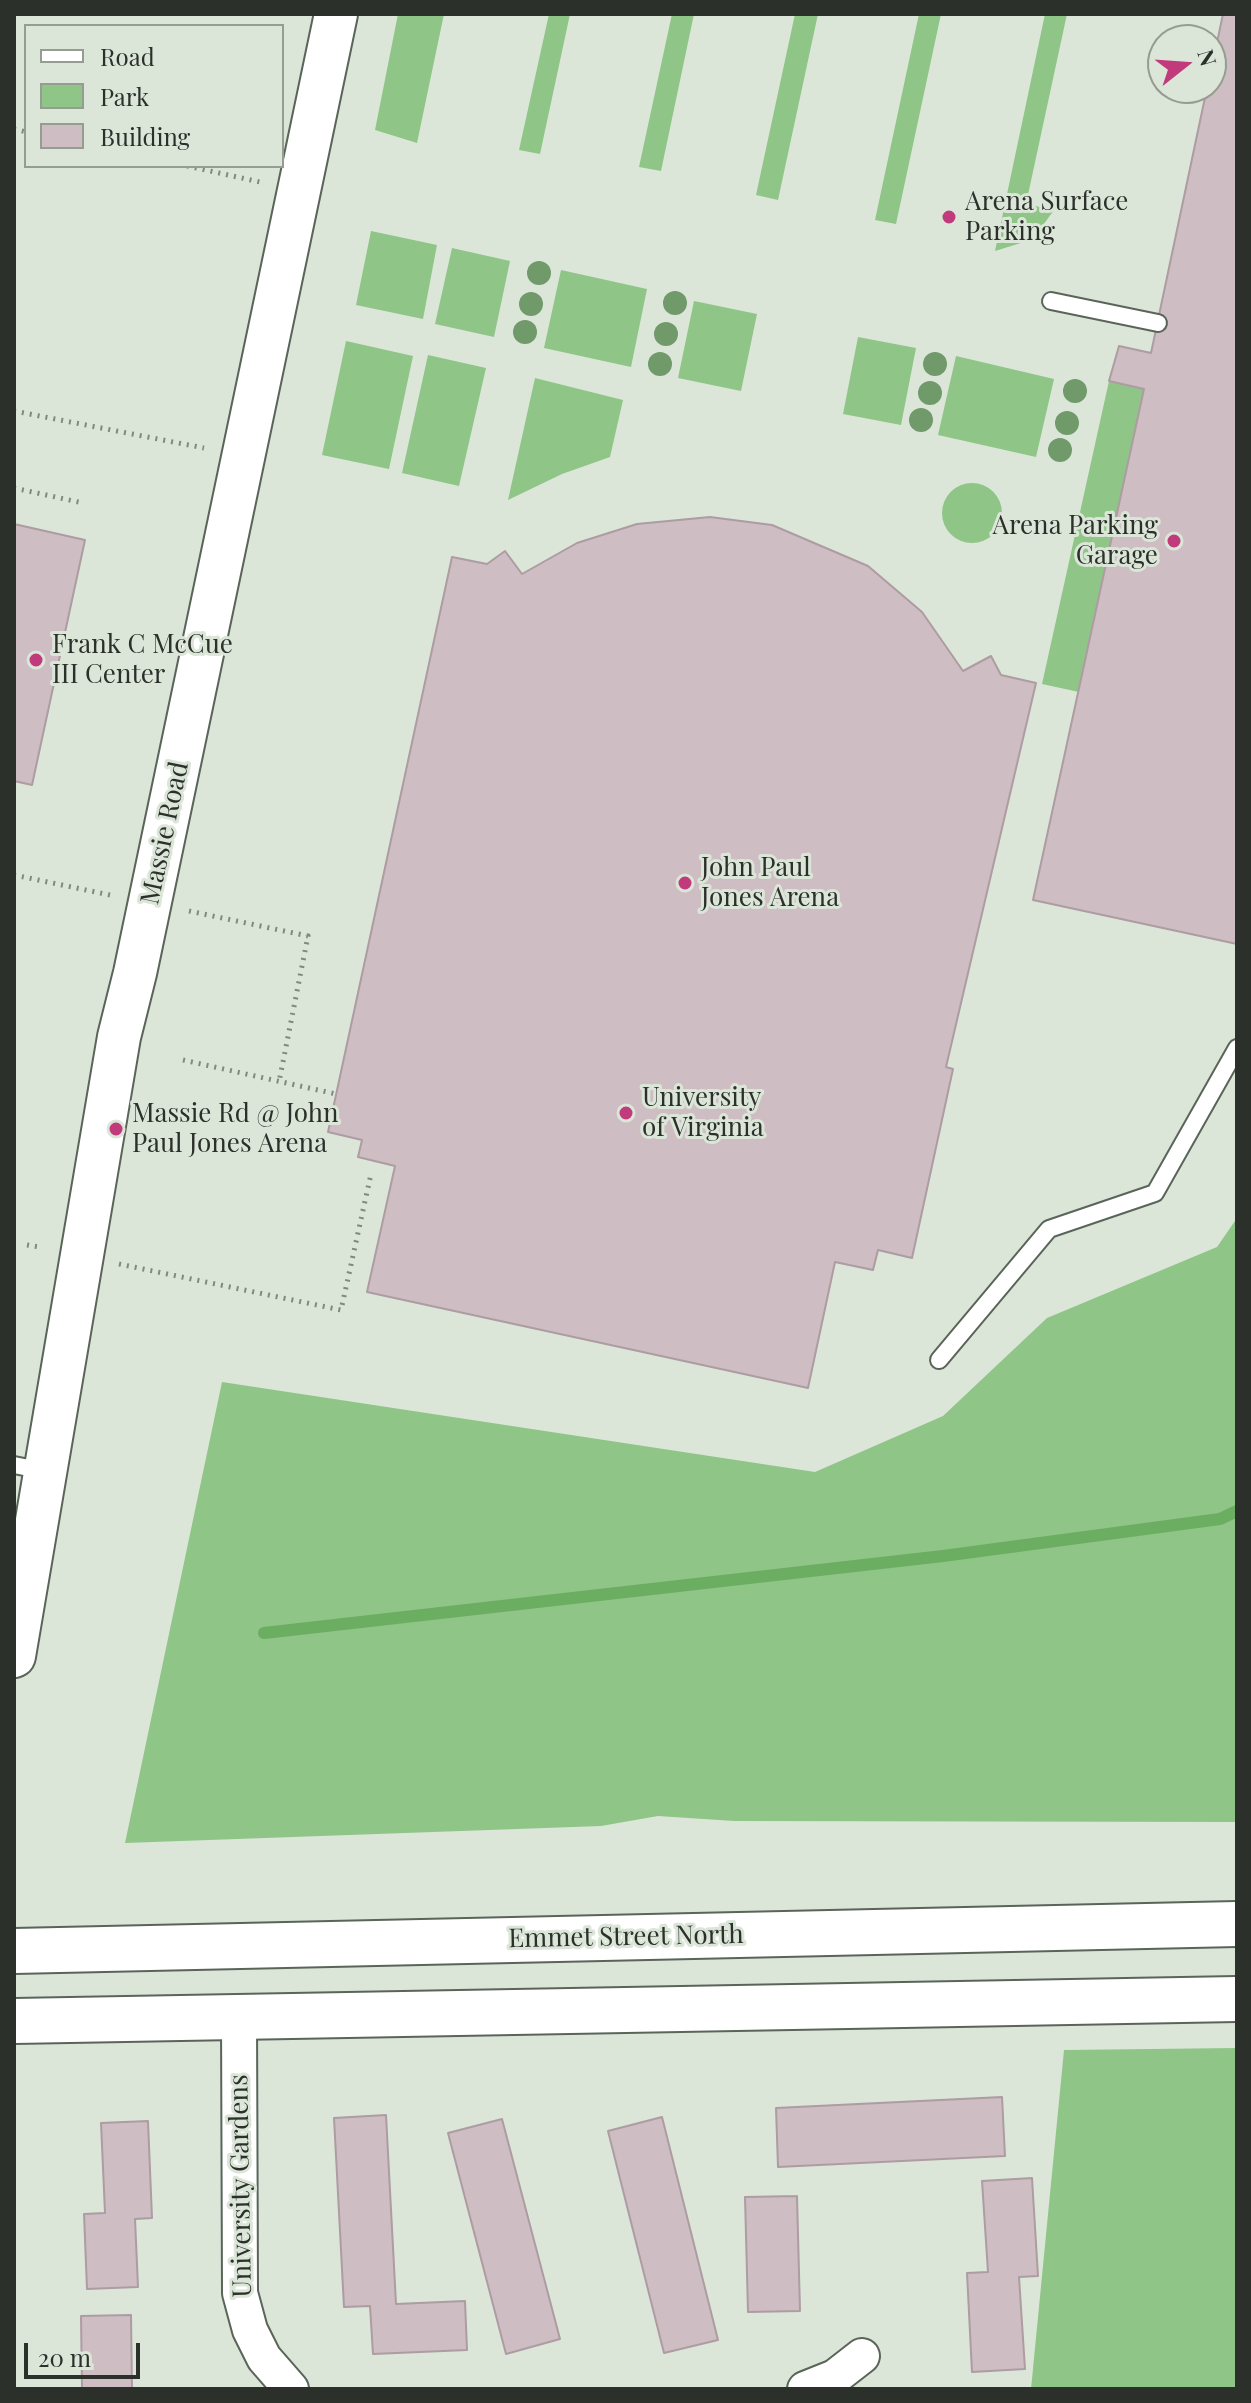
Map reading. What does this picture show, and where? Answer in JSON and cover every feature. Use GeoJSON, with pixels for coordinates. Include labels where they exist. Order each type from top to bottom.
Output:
{"type":"FeatureCollection","features":[{"type":"Feature","properties":{"kind":"main road","name":"Emmet Street North"},"geometry":{"type":"LineString","coordinates":[[14,1951],[1237,1924]]}},
{"type":"Feature","properties":{"kind":"main road"},"geometry":{"type":"LineString","coordinates":[[14,2021],[1237,1999]]}},
{"type":"Feature","properties":{"kind":"street","name":"Massie Road"},"geometry":{"type":"LineString","coordinates":[[14,1656],[30,1468],[336,14]]}},
{"type":"Feature","properties":{"kind":"street","name":"University Gardens"},"geometry":{"type":"LineString","coordinates":[[239,2017],[240,2293],[250,2330],[264,2358],[291,2389]]}},
{"type":"Feature","properties":{"kind":"street"},"geometry":{"type":"LineString","coordinates":[[805,2389],[835,2377],[862,2356]]}},
{"type":"Feature","properties":{"kind":"lane"},"geometry":{"type":"LineString","coordinates":[[1051,301],[1158,323]]}},
{"type":"Feature","properties":{"kind":"lane"},"geometry":{"type":"LineString","coordinates":[[939,1360],[1049,1229],[1155,1193],[1237,1048]]}},
{"type":"Feature","properties":{"kind":"path"},"geometry":{"type":"LineString","coordinates":[[196,168],[265,183]]}},
{"type":"Feature","properties":{"kind":"path"},"geometry":{"type":"LineString","coordinates":[[14,411],[213,450]]}},
{"type":"Feature","properties":{"kind":"path"},"geometry":{"type":"LineString","coordinates":[[14,488],[83,503]]}},
{"type":"Feature","properties":{"kind":"path"},"geometry":{"type":"LineString","coordinates":[[14,875],[115,896]]}},
{"type":"Feature","properties":{"kind":"path"},"geometry":{"type":"LineString","coordinates":[[184,910],[308,936],[279,1082]]}},
{"type":"Feature","properties":{"kind":"path"},"geometry":{"type":"LineString","coordinates":[[183,1060],[336,1094]]}},
{"type":"Feature","properties":{"kind":"path"},"geometry":{"type":"LineString","coordinates":[[110,1263],[341,1310],[371,1174]]}},
{"type":"Feature","properties":{"kind":"path"},"geometry":{"type":"LineString","coordinates":[[27,1245],[39,1247]]}},
{"type":"Feature","properties":{"kind":"green space"},"geometry":{"type":"Polygon","coordinates":[[[398,14],[444,14],[417,143],[375,130],[398,14]]]}},
{"type":"Feature","properties":{"kind":"green space"},"geometry":{"type":"Polygon","coordinates":[[[549,14],[570,14],[540,154],[519,150],[549,14]]]}},
{"type":"Feature","properties":{"kind":"green space"},"geometry":{"type":"Polygon","coordinates":[[[672,14],[694,14],[661,171],[639,167],[672,14]]]}},
{"type":"Feature","properties":{"kind":"green space"},"geometry":{"type":"Polygon","coordinates":[[[795,14],[818,14],[778,200],[756,195],[795,14]]]}},
{"type":"Feature","properties":{"kind":"green space"},"geometry":{"type":"Polygon","coordinates":[[[919,14],[941,14],[896,224],[875,220],[919,14]]]}},
{"type":"Feature","properties":{"kind":"green space"},"geometry":{"type":"Polygon","coordinates":[[[1045,14],[1067,14],[1026,204],[1054,210],[1041,228],[1024,242],[995,251],[1045,14]]]}},
{"type":"Feature","properties":{"kind":"green space"},"geometry":{"type":"Polygon","coordinates":[[[371,231],[437,245],[423,319],[356,305],[371,231]]]}},
{"type":"Feature","properties":{"kind":"green space"},"geometry":{"type":"Polygon","coordinates":[[[452,248],[510,261],[494,337],[435,324],[452,248]]]}},
{"type":"Feature","properties":{"kind":"green space"},"geometry":{"type":"Polygon","coordinates":[[[561,270],[647,289],[631,367],[544,348],[561,270]]]}},
{"type":"Feature","properties":{"kind":"green space"},"geometry":{"type":"Polygon","coordinates":[[[694,301],[757,314],[741,391],[678,378],[694,301]]]}},
{"type":"Feature","properties":{"kind":"green space"},"geometry":{"type":"Polygon","coordinates":[[[858,337],[916,348],[901,425],[843,414],[858,337]]]}},
{"type":"Feature","properties":{"kind":"green space"},"geometry":{"type":"Polygon","coordinates":[[[346,341],[413,356],[389,469],[322,455],[346,341]]]}},
{"type":"Feature","properties":{"kind":"green space"},"geometry":{"type":"Polygon","coordinates":[[[428,355],[486,368],[459,486],[402,473],[428,355]]]}},
{"type":"Feature","properties":{"kind":"green space"},"geometry":{"type":"Polygon","coordinates":[[[956,356],[1054,379],[1036,457],[938,435],[956,356]]]}},
{"type":"Feature","properties":{"kind":"green space"},"geometry":{"type":"Polygon","coordinates":[[[535,378],[623,400],[610,457],[562,474],[508,500],[535,378]]]}},
{"type":"Feature","properties":{"kind":"green space"},"geometry":{"type":"Polygon","coordinates":[[[1109,381],[1144,389],[1079,692],[1042,684],[1109,381]]]}},
{"type":"Feature","properties":{"kind":"green space"},"geometry":{"type":"Polygon","coordinates":[[[972,483],[993,492],[1002,513],[993,534],[972,543],[951,534],[942,513],[951,492],[972,483]]]}},
{"type":"Feature","properties":{"kind":"green space"},"geometry":{"type":"Polygon","coordinates":[[[1237,1218],[1237,1822],[734,1821],[658,1816],[601,1826],[125,1843],[222,1382],[815,1472],[943,1416],[1047,1318],[1217,1247],[1237,1218]]]}},
{"type":"Feature","properties":{"kind":"green space"},"geometry":{"type":"Polygon","coordinates":[[[1237,2048],[1237,2389],[1031,2389],[1064,2050],[1237,2048]]]}},
{"type":"Feature","properties":{"kind":"building","name":"Arena Parking Garage"},"geometry":{"type":"Polygon","coordinates":[[[1223,14],[1237,14],[1237,944],[1033,900],[1144,389],[1109,381],[1119,346],[1151,353],[1204,104],[1227,104],[1227,24],[1221,24],[1223,14]]]}},
{"type":"Feature","properties":{"kind":"building","name":"John Paul Jones Arena"},"geometry":{"type":"Polygon","coordinates":[[[710,517],[772,525],[868,566],[922,612],[963,671],[991,656],[1001,675],[1036,683],[946,1067],[953,1069],[912,1258],[878,1250],[873,1270],[835,1262],[808,1388],[367,1292],[395,1166],[358,1157],[362,1140],[328,1132],[452,557],[487,564],[505,551],[522,574],[577,543],[637,524],[710,517]]]}},
{"type":"Feature","properties":{"kind":"building","name":"Frank C McCue III Center"},"geometry":{"type":"Polygon","coordinates":[[[14,524],[85,540],[32,785],[14,781],[14,524]]]}},
{"type":"Feature","properties":{"kind":"building"},"geometry":{"type":"Polygon","coordinates":[[[1002,2097],[1005,2156],[778,2167],[776,2108],[1002,2097]]]}},
{"type":"Feature","properties":{"kind":"building"},"geometry":{"type":"Polygon","coordinates":[[[386,2115],[396,2304],[465,2301],[467,2350],[373,2354],[370,2306],[344,2307],[334,2118],[386,2115]]]}},
{"type":"Feature","properties":{"kind":"building"},"geometry":{"type":"Polygon","coordinates":[[[662,2117],[718,2340],[664,2353],[608,2131],[662,2117]]]}},
{"type":"Feature","properties":{"kind":"building"},"geometry":{"type":"Polygon","coordinates":[[[502,2119],[560,2339],[506,2354],[448,2133],[502,2119]]]}},
{"type":"Feature","properties":{"kind":"building"},"geometry":{"type":"Polygon","coordinates":[[[148,2121],[152,2218],[135,2219],[138,2287],[87,2289],[84,2214],[105,2213],[101,2123],[148,2121]]]}},
{"type":"Feature","properties":{"kind":"building"},"geometry":{"type":"Polygon","coordinates":[[[1032,2178],[1038,2276],[1019,2277],[1025,2369],[972,2372],[967,2273],[988,2272],[982,2181],[1032,2178]]]}},
{"type":"Feature","properties":{"kind":"building"},"geometry":{"type":"Polygon","coordinates":[[[797,2196],[800,2311],[748,2312],[745,2197],[797,2196]]]}},
{"type":"Feature","properties":{"kind":"building"},"geometry":{"type":"Polygon","coordinates":[[[131,2315],[132,2389],[82,2389],[81,2316],[131,2315]]]}},
{"type":"Feature","properties":{"kind":"waterway"},"geometry":{"type":"LineString","coordinates":[[264,1633],[943,1556],[1220,1519],[1237,1511]]}},
{"type":"Feature","properties":{"kind":"place","name":"Arena Surface Parking"},"geometry":{"type":"Point","coordinates":[949,217]}},
{"type":"Feature","properties":{"kind":"place","name":"Arena Parking Garage"},"geometry":{"type":"Point","coordinates":[1174,541]}},
{"type":"Feature","properties":{"kind":"place","name":"Frank C McCue III Center"},"geometry":{"type":"Point","coordinates":[36,660]}},
{"type":"Feature","properties":{"kind":"place","name":"John Paul Jones Arena"},"geometry":{"type":"Point","coordinates":[685,883]}},
{"type":"Feature","properties":{"kind":"place","name":"University of Virginia"},"geometry":{"type":"Point","coordinates":[626,1113]}},
{"type":"Feature","properties":{"kind":"place","name":"Massie Rd @ John Paul Jones Arena"},"geometry":{"type":"Point","coordinates":[116,1129]}}]}
